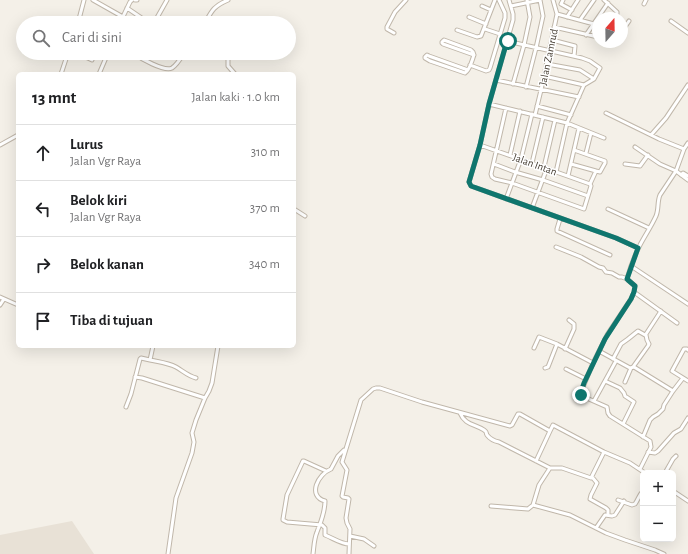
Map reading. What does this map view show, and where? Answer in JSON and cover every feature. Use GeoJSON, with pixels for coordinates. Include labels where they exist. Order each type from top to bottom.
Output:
{"type":"FeatureCollection","features":[{"type":"Feature","properties":{"kind":"street"},"geometry":{"type":"LineString","coordinates":[[79,16],[84,0]]}},
{"type":"Feature","properties":{"kind":"street"},"geometry":{"type":"LineString","coordinates":[[93,0],[122,16]]}},
{"type":"Feature","properties":{"kind":"street"},"geometry":{"type":"LineString","coordinates":[[124,16],[132,0]]}},
{"type":"Feature","properties":{"kind":"street"},"geometry":{"type":"LineString","coordinates":[[158,16],[168,0]]}},
{"type":"Feature","properties":{"kind":"street"},"geometry":{"type":"LineString","coordinates":[[209,16],[212,10],[227,0]]}},
{"type":"Feature","properties":{"kind":"street"},"geometry":{"type":"LineString","coordinates":[[394,33],[387,27],[395,12],[406,0]]}},
{"type":"Feature","properties":{"kind":"street"},"geometry":{"type":"LineString","coordinates":[[457,30],[479,37],[482,35],[495,0]]}},
{"type":"Feature","properties":{"kind":"street"},"geometry":{"type":"LineString","coordinates":[[470,64],[484,70],[489,70],[505,15],[499,0]]}},
{"type":"Feature","properties":{"kind":"street"},"geometry":{"type":"LineString","coordinates":[[509,0],[513,20],[489,104],[480,145],[469,184],[560,219],[616,238],[638,248]]}},
{"type":"Feature","properties":{"kind":"street"},"geometry":{"type":"LineString","coordinates":[[511,6],[527,1],[540,0],[543,16],[526,86]]}},
{"type":"Feature","properties":{"kind":"street","name":"Jalan Zamrud"},"geometry":{"type":"LineString","coordinates":[[506,199],[521,159],[533,114],[542,90],[557,14],[553,0]]}},
{"type":"Feature","properties":{"kind":"street"},"geometry":{"type":"LineString","coordinates":[[563,0],[562,4],[572,10]]}},
{"type":"Feature","properties":{"kind":"street"},"geometry":{"type":"LineString","coordinates":[[567,17],[578,0]]}},
{"type":"Feature","properties":{"kind":"street"},"geometry":{"type":"LineString","coordinates":[[580,20],[594,0]]}},
{"type":"Feature","properties":{"kind":"street"},"geometry":{"type":"LineString","coordinates":[[604,0],[617,12]]}},
{"type":"Feature","properties":{"kind":"street"},"geometry":{"type":"LineString","coordinates":[[644,4],[646,0]]}},
{"type":"Feature","properties":{"kind":"street"},"geometry":{"type":"LineString","coordinates":[[513,84],[530,17],[527,1]]}},
{"type":"Feature","properties":{"kind":"street"},"geometry":{"type":"LineString","coordinates":[[602,12],[608,3]]}},
{"type":"Feature","properties":{"kind":"street"},"geometry":{"type":"LineString","coordinates":[[482,6],[491,10]]}},
{"type":"Feature","properties":{"kind":"street"},"geometry":{"type":"LineString","coordinates":[[128,8],[139,16]]}},
{"type":"Feature","properties":{"kind":"street"},"geometry":{"type":"LineString","coordinates":[[557,14],[592,23]]}},
{"type":"Feature","properties":{"kind":"street"},"geometry":{"type":"LineString","coordinates":[[469,17],[486,24]]}},
{"type":"Feature","properties":{"kind":"street"},"geometry":{"type":"LineString","coordinates":[[671,21],[688,33]]}},
{"type":"Feature","properties":{"kind":"street"},"geometry":{"type":"LineString","coordinates":[[554,27],[592,36]]}},
{"type":"Feature","properties":{"kind":"street"},"geometry":{"type":"LineString","coordinates":[[586,35],[592,27]]}},
{"type":"Feature","properties":{"kind":"street"},"geometry":{"type":"LineString","coordinates":[[485,29],[500,34]]}},
{"type":"Feature","properties":{"kind":"street"},"geometry":{"type":"LineString","coordinates":[[444,40],[471,50],[474,55],[443,44],[442,42],[444,40]]}},
{"type":"Feature","properties":{"kind":"street"},"geometry":{"type":"LineString","coordinates":[[552,40],[575,46],[574,56]]}},
{"type":"Feature","properties":{"kind":"street"},"geometry":{"type":"LineString","coordinates":[[507,41],[582,58],[590,61],[600,70],[594,79],[584,85],[567,123],[556,172]]}},
{"type":"Feature","properties":{"kind":"street"},"geometry":{"type":"LineString","coordinates":[[468,70],[427,55],[425,57],[430,61],[463,73],[468,70],[474,55]]}},
{"type":"Feature","properties":{"kind":"street"},"geometry":{"type":"LineString","coordinates":[[62,72],[66,60]]}},
{"type":"Feature","properties":{"kind":"street"},"geometry":{"type":"LineString","coordinates":[[99,72],[105,60]]}},
{"type":"Feature","properties":{"kind":"street"},"geometry":{"type":"LineString","coordinates":[[145,60],[168,69],[173,68],[179,60]]}},
{"type":"Feature","properties":{"kind":"street"},"geometry":{"type":"LineString","coordinates":[[228,60],[228,66],[232,72]]}},
{"type":"Feature","properties":{"kind":"street"},"geometry":{"type":"LineString","coordinates":[[547,64],[580,70],[594,79]]}},
{"type":"Feature","properties":{"kind":"street"},"geometry":{"type":"LineString","coordinates":[[544,76],[584,85]]}},
{"type":"Feature","properties":{"kind":"street"},"geometry":{"type":"LineString","coordinates":[[496,80],[579,97]]}},
{"type":"Feature","properties":{"kind":"street"},"geometry":{"type":"LineString","coordinates":[[651,135],[666,118],[688,85]]}},
{"type":"Feature","properties":{"kind":"street"},"geometry":{"type":"LineString","coordinates":[[489,104],[567,123],[604,138]]}},
{"type":"Feature","properties":{"kind":"street"},"geometry":{"type":"LineString","coordinates":[[537,106],[571,115]]}},
{"type":"Feature","properties":{"kind":"street"},"geometry":{"type":"LineString","coordinates":[[506,108],[491,174],[495,179],[512,183],[584,209],[591,186],[590,184],[596,171]]}},
{"type":"Feature","properties":{"kind":"street"},"geometry":{"type":"LineString","coordinates":[[510,155],[520,111]]}},
{"type":"Feature","properties":{"kind":"street"},"geometry":{"type":"LineString","coordinates":[[606,113],[684,149]]}},
{"type":"Feature","properties":{"kind":"street"},"geometry":{"type":"LineString","coordinates":[[532,163],[542,117]]}},
{"type":"Feature","properties":{"kind":"street"},"geometry":{"type":"LineString","coordinates":[[532,208],[543,180],[555,120]]}},
{"type":"Feature","properties":{"kind":"street"},"geometry":{"type":"LineString","coordinates":[[568,176],[579,128]]}},
{"type":"Feature","properties":{"kind":"street"},"geometry":{"type":"LineString","coordinates":[[586,153],[591,133]]}},
{"type":"Feature","properties":{"kind":"street"},"geometry":{"type":"LineString","coordinates":[[0,145],[16,136]]}},
{"type":"Feature","properties":{"kind":"street"},"geometry":{"type":"LineString","coordinates":[[627,279],[638,248],[658,211],[658,198],[676,171],[684,149],[688,144]]}},
{"type":"Feature","properties":{"kind":"street","name":"Jalan Intan"},"geometry":{"type":"LineString","coordinates":[[480,145],[590,184]]}},
{"type":"Feature","properties":{"kind":"street"},"geometry":{"type":"LineString","coordinates":[[635,146],[660,164],[676,171],[688,180]]}},
{"type":"Feature","properties":{"kind":"street"},"geometry":{"type":"LineString","coordinates":[[571,164],[600,172],[605,161],[574,150]]}},
{"type":"Feature","properties":{"kind":"street"},"geometry":{"type":"LineString","coordinates":[[625,164],[640,166],[648,155]]}},
{"type":"Feature","properties":{"kind":"street"},"geometry":{"type":"LineString","coordinates":[[494,164],[588,196]]}},
{"type":"Feature","properties":{"kind":"street"},"geometry":{"type":"LineString","coordinates":[[681,175],[684,173],[688,176]]}},
{"type":"Feature","properties":{"kind":"street"},"geometry":{"type":"LineString","coordinates":[[296,209],[305,216]]}},
{"type":"Feature","properties":{"kind":"street"},"geometry":{"type":"LineString","coordinates":[[608,209],[649,228]]}},
{"type":"Feature","properties":{"kind":"street"},"geometry":{"type":"LineString","coordinates":[[560,219],[557,231],[610,255]]}},
{"type":"Feature","properties":{"kind":"street"},"geometry":{"type":"LineString","coordinates":[[536,461],[553,425],[604,452],[630,463],[640,470],[651,446],[650,442],[610,416],[607,407],[582,396],[581,393],[593,363],[607,335],[631,299],[635,286],[627,279],[622,277],[619,278],[613,273],[605,272],[604,269],[582,257],[556,247]]}},
{"type":"Feature","properties":{"kind":"street"},"geometry":{"type":"LineString","coordinates":[[631,266],[688,304]]}},
{"type":"Feature","properties":{"kind":"street"},"geometry":{"type":"LineString","coordinates":[[634,292],[677,323]]}},
{"type":"Feature","properties":{"kind":"street"},"geometry":{"type":"LineString","coordinates":[[0,305],[2,298],[16,304]]}},
{"type":"Feature","properties":{"kind":"street"},"geometry":{"type":"LineString","coordinates":[[625,382],[632,367],[648,346],[649,344],[646,340],[646,335],[661,311]]}},
{"type":"Feature","properties":{"kind":"street"},"geometry":{"type":"LineString","coordinates":[[565,349],[574,329],[574,324],[569,320]]}},
{"type":"Feature","properties":{"kind":"street"},"geometry":{"type":"LineString","coordinates":[[594,401],[605,381],[621,344],[638,331],[646,335]]}},
{"type":"Feature","properties":{"kind":"street"},"geometry":{"type":"LineString","coordinates":[[534,348],[540,336],[593,363]]}},
{"type":"Feature","properties":{"kind":"street"},"geometry":{"type":"LineString","coordinates":[[544,368],[548,367],[556,344]]}},
{"type":"Feature","properties":{"kind":"street"},"geometry":{"type":"LineString","coordinates":[[150,360],[153,348]]}},
{"type":"Feature","properties":{"kind":"street"},"geometry":{"type":"LineString","coordinates":[[168,554],[176,498],[192,453],[194,442],[192,433],[196,420],[212,384],[218,348]]}},
{"type":"Feature","properties":{"kind":"street"},"geometry":{"type":"LineString","coordinates":[[688,350],[684,349],[672,371],[688,380]]}},
{"type":"Feature","properties":{"kind":"street"},"geometry":{"type":"LineString","coordinates":[[599,351],[614,360],[632,367],[673,391]]}},
{"type":"Feature","properties":{"kind":"street"},"geometry":{"type":"LineString","coordinates":[[126,408],[141,358],[169,364],[189,376],[196,378]]}},
{"type":"Feature","properties":{"kind":"street"},"geometry":{"type":"LineString","coordinates":[[566,369],[586,379]]}},
{"type":"Feature","properties":{"kind":"street"},"geometry":{"type":"LineString","coordinates":[[135,377],[205,398]]}},
{"type":"Feature","properties":{"kind":"street"},"geometry":{"type":"LineString","coordinates":[[642,437],[650,420],[663,409],[673,391],[683,378]]}},
{"type":"Feature","properties":{"kind":"street"},"geometry":{"type":"LineString","coordinates":[[605,381],[620,388],[626,396],[634,402],[622,424]]}},
{"type":"Feature","properties":{"kind":"street"},"geometry":{"type":"LineString","coordinates":[[349,554],[350,529],[346,519],[349,499],[343,497],[342,495],[347,470],[342,462],[361,400],[376,388],[510,426],[519,413],[550,431]]}},
{"type":"Feature","properties":{"kind":"street"},"geometry":{"type":"LineString","coordinates":[[460,413],[464,420],[486,431],[493,441],[498,442],[550,468],[562,468],[589,478],[592,477]]}},
{"type":"Feature","properties":{"kind":"street"},"geometry":{"type":"LineString","coordinates":[[648,452],[658,452],[674,432],[681,429],[688,418]]}},
{"type":"Feature","properties":{"kind":"street"},"geometry":{"type":"LineString","coordinates":[[313,554],[316,533],[325,510],[325,501],[320,500],[318,497],[316,487],[319,478],[326,470],[331,469],[338,456],[346,449]]}},
{"type":"Feature","properties":{"kind":"street"},"geometry":{"type":"LineString","coordinates":[[592,477],[604,452]]}},
{"type":"Feature","properties":{"kind":"street"},"geometry":{"type":"LineString","coordinates":[[667,470],[676,456]]}},
{"type":"Feature","properties":{"kind":"street"},"geometry":{"type":"LineString","coordinates":[[326,470],[303,461],[287,495],[283,519],[287,522],[324,526],[325,535],[343,543],[350,544]]}},
{"type":"Feature","properties":{"kind":"street"},"geometry":{"type":"LineString","coordinates":[[491,506],[526,510],[531,507],[539,485],[550,468]]}},
{"type":"Feature","properties":{"kind":"street"},"geometry":{"type":"LineString","coordinates":[[592,477],[597,483],[590,499],[606,508],[608,510],[608,515]]}},
{"type":"Feature","properties":{"kind":"street"},"geometry":{"type":"LineString","coordinates":[[676,493],[688,501]]}},
{"type":"Feature","properties":{"kind":"street"},"geometry":{"type":"LineString","coordinates":[[618,500],[632,505],[635,504],[640,495]]}},
{"type":"Feature","properties":{"kind":"street"},"geometry":{"type":"LineString","coordinates":[[596,528],[604,516],[614,516],[624,501]]}},
{"type":"Feature","properties":{"kind":"street"},"geometry":{"type":"LineString","coordinates":[[533,505],[570,515],[596,528],[664,554]]}},
{"type":"Feature","properties":{"kind":"street"},"geometry":{"type":"LineString","coordinates":[[350,536],[364,540],[374,546]]}},
{"type":"Feature","properties":{"kind":"shaded area"},"geometry":{"type":"Polygon","coordinates":[[[72,521],[94,554],[0,554],[0,535],[72,521]]]}},
{"type":"Feature","properties":{"kind":"route"},"geometry":{"type":"LineString","coordinates":[[508,41],[489,104],[480,145],[469,184],[506,199],[616,238],[638,248],[627,279],[635,286],[634,292],[631,299],[609,331],[584,383],[581,395]]}}]}
